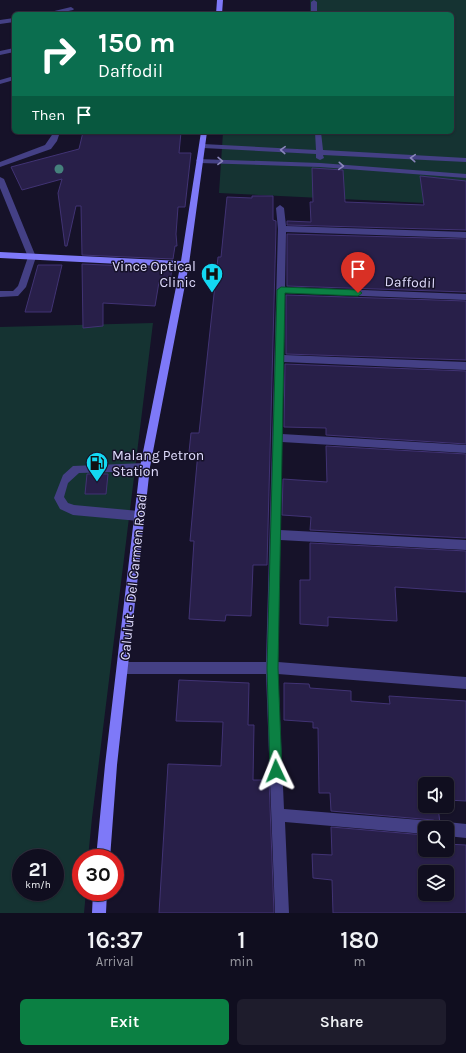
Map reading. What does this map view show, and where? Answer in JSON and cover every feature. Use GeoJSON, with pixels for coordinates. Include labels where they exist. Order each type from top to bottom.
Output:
{"type":"FeatureCollection","features":[{"type":"Feature","properties":{"kind":"main road"},"geometry":{"type":"LineString","coordinates":[[219,12],[220,0]]}},
{"type":"Feature","properties":{"kind":"main road","name":"Calulut - Del Carmen Road"},"geometry":{"type":"LineString","coordinates":[[103,849],[145,468],[185,264],[204,134]]}},
{"type":"Feature","properties":{"kind":"main road"},"geometry":{"type":"LineString","coordinates":[[0,255],[185,264]]}},
{"type":"Feature","properties":{"kind":"main road"},"geometry":{"type":"LineString","coordinates":[[98,913],[99,901]]}},
{"type":"Feature","properties":{"kind":"street"},"geometry":{"type":"LineString","coordinates":[[314,2],[314,12]]}},
{"type":"Feature","properties":{"kind":"street"},"geometry":{"type":"LineString","coordinates":[[56,12],[72,9]]}},
{"type":"Feature","properties":{"kind":"street"},"geometry":{"type":"LineString","coordinates":[[0,22],[12,20]]}},
{"type":"Feature","properties":{"kind":"street"},"geometry":{"type":"LineString","coordinates":[[0,53],[12,50]]}},
{"type":"Feature","properties":{"kind":"street"},"geometry":{"type":"LineString","coordinates":[[0,82],[12,79]]}},
{"type":"Feature","properties":{"kind":"street"},"geometry":{"type":"LineString","coordinates":[[0,165],[48,146],[57,134]]}},
{"type":"Feature","properties":{"kind":"street"},"geometry":{"type":"LineString","coordinates":[[318,134],[320,165]]}},
{"type":"Feature","properties":{"kind":"street"},"geometry":{"type":"LineString","coordinates":[[203,146],[466,160]]}},
{"type":"Feature","properties":{"kind":"street"},"geometry":{"type":"LineString","coordinates":[[240,161],[241,147]]}},
{"type":"Feature","properties":{"kind":"street"},"geometry":{"type":"LineString","coordinates":[[427,159],[429,172]]}},
{"type":"Feature","properties":{"kind":"street"},"geometry":{"type":"LineString","coordinates":[[200,160],[320,165],[429,172],[466,176]]}},
{"type":"Feature","properties":{"kind":"street"},"geometry":{"type":"LineString","coordinates":[[0,179],[32,257],[22,287],[15,294],[0,294]]}},
{"type":"Feature","properties":{"kind":"street"},"geometry":{"type":"LineString","coordinates":[[280,208],[282,229],[281,290],[272,668],[282,913]]}},
{"type":"Feature","properties":{"kind":"street"},"geometry":{"type":"LineString","coordinates":[[282,229],[466,235]]}},
{"type":"Feature","properties":{"kind":"street","name":"Daffodil"},"geometry":{"type":"LineString","coordinates":[[281,290],[466,297]]}},
{"type":"Feature","properties":{"kind":"street"},"geometry":{"type":"LineString","coordinates":[[279,358],[466,366]]}},
{"type":"Feature","properties":{"kind":"street"},"geometry":{"type":"LineString","coordinates":[[277,438],[466,449]]}},
{"type":"Feature","properties":{"kind":"street"},"geometry":{"type":"LineString","coordinates":[[139,516],[73,510],[64,506],[59,498],[64,480],[69,474],[78,470],[145,468]]}},
{"type":"Feature","properties":{"kind":"street"},"geometry":{"type":"LineString","coordinates":[[275,535],[466,545]]}},
{"type":"Feature","properties":{"kind":"street"},"geometry":{"type":"LineString","coordinates":[[123,668],[272,668],[466,683]]}},
{"type":"Feature","properties":{"kind":"street"},"geometry":{"type":"LineString","coordinates":[[278,815],[418,827]]}},
{"type":"Feature","properties":{"kind":"street"},"geometry":{"type":"LineString","coordinates":[[454,830],[466,831]]}},
{"type":"Feature","properties":{"kind":"green space"},"geometry":{"type":"Polygon","coordinates":[[[310,0],[466,0],[466,205],[219,193],[223,134],[454,134],[454,12],[310,12],[310,0]]]}},
{"type":"Feature","properties":{"kind":"green space"},"geometry":{"type":"Polygon","coordinates":[[[153,323],[89,849],[72,849],[72,901],[85,901],[84,913],[0,913],[0,327],[153,323]]]}},
{"type":"Feature","properties":{"kind":"building"},"geometry":{"type":"Polygon","coordinates":[[[83,134],[181,134],[179,153],[191,153],[185,207],[178,207],[176,234],[177,246],[175,246],[173,259],[82,255],[81,206],[76,206],[67,246],[65,246],[58,193],[62,179],[22,190],[11,167],[79,149],[83,134]]]}},
{"type":"Feature","properties":{"kind":"building"},"geometry":{"type":"Polygon","coordinates":[[[312,168],[343,170],[345,202],[424,205],[420,176],[466,181],[466,230],[287,225],[287,221],[311,222],[310,202],[313,202],[312,168]]]}},
{"type":"Feature","properties":{"kind":"building"},"geometry":{"type":"Polygon","coordinates":[[[252,196],[273,196],[273,220],[276,221],[267,565],[253,565],[251,616],[226,615],[225,621],[189,619],[194,541],[190,541],[198,452],[189,452],[191,433],[199,433],[218,257],[221,257],[227,197],[252,198],[252,196]]]}},
{"type":"Feature","properties":{"kind":"building"},"geometry":{"type":"Polygon","coordinates":[[[287,234],[466,239],[466,292],[287,286],[287,234]]]}},
{"type":"Feature","properties":{"kind":"building"},"geometry":{"type":"Polygon","coordinates":[[[82,264],[172,268],[170,282],[159,282],[155,306],[103,303],[103,326],[83,328],[82,264]]]}},
{"type":"Feature","properties":{"kind":"building"},"geometry":{"type":"Polygon","coordinates":[[[38,265],[62,265],[51,312],[25,312],[38,265]]]}},
{"type":"Feature","properties":{"kind":"building"},"geometry":{"type":"Polygon","coordinates":[[[286,295],[466,301],[466,360],[286,354],[286,295]]]}},
{"type":"Feature","properties":{"kind":"building"},"geometry":{"type":"Polygon","coordinates":[[[285,364],[466,371],[466,444],[326,435],[326,428],[284,427],[285,364]]]}},
{"type":"Feature","properties":{"kind":"building"},"geometry":{"type":"Polygon","coordinates":[[[326,446],[466,454],[466,538],[310,530],[311,517],[282,515],[283,479],[327,482],[326,446]]]}},
{"type":"Feature","properties":{"kind":"building","name":"Malang Petron Station"},"geometry":{"type":"Polygon","coordinates":[[[87,474],[108,474],[106,494],[85,494],[87,474]]]}},
{"type":"Feature","properties":{"kind":"building"},"geometry":{"type":"Polygon","coordinates":[[[310,543],[466,551],[466,592],[395,587],[397,621],[328,617],[328,626],[300,624],[300,580],[310,580],[310,543]]]}},
{"type":"Feature","properties":{"kind":"building"},"geometry":{"type":"Polygon","coordinates":[[[179,680],[249,683],[248,725],[254,725],[253,780],[269,780],[274,913],[159,913],[168,764],[221,766],[223,722],[176,721],[179,680]]]}},
{"type":"Feature","properties":{"kind":"building"},"geometry":{"type":"Polygon","coordinates":[[[284,683],[309,684],[310,688],[351,691],[351,701],[390,704],[389,696],[466,701],[466,801],[454,800],[454,777],[418,777],[418,813],[439,813],[440,821],[331,811],[330,793],[319,793],[318,728],[313,728],[313,722],[284,720],[284,683]]]}},
{"type":"Feature","properties":{"kind":"building"},"geometry":{"type":"Polygon","coordinates":[[[331,827],[418,834],[418,857],[454,857],[454,844],[466,845],[466,913],[333,913],[332,880],[313,878],[312,854],[332,855],[331,827]]]}},
{"type":"Feature","properties":{"kind":"place","name":"Vince Optical Clinic"},"geometry":{"type":"Point","coordinates":[212,294]}},
{"type":"Feature","properties":{"kind":"place","name":"Malang Petron Station"},"geometry":{"type":"Point","coordinates":[97,482]}},
{"type":"Feature","properties":{"kind":"route"},"geometry":{"type":"LineString","coordinates":[[276,771],[272,668],[281,290],[358,293]]}}]}
